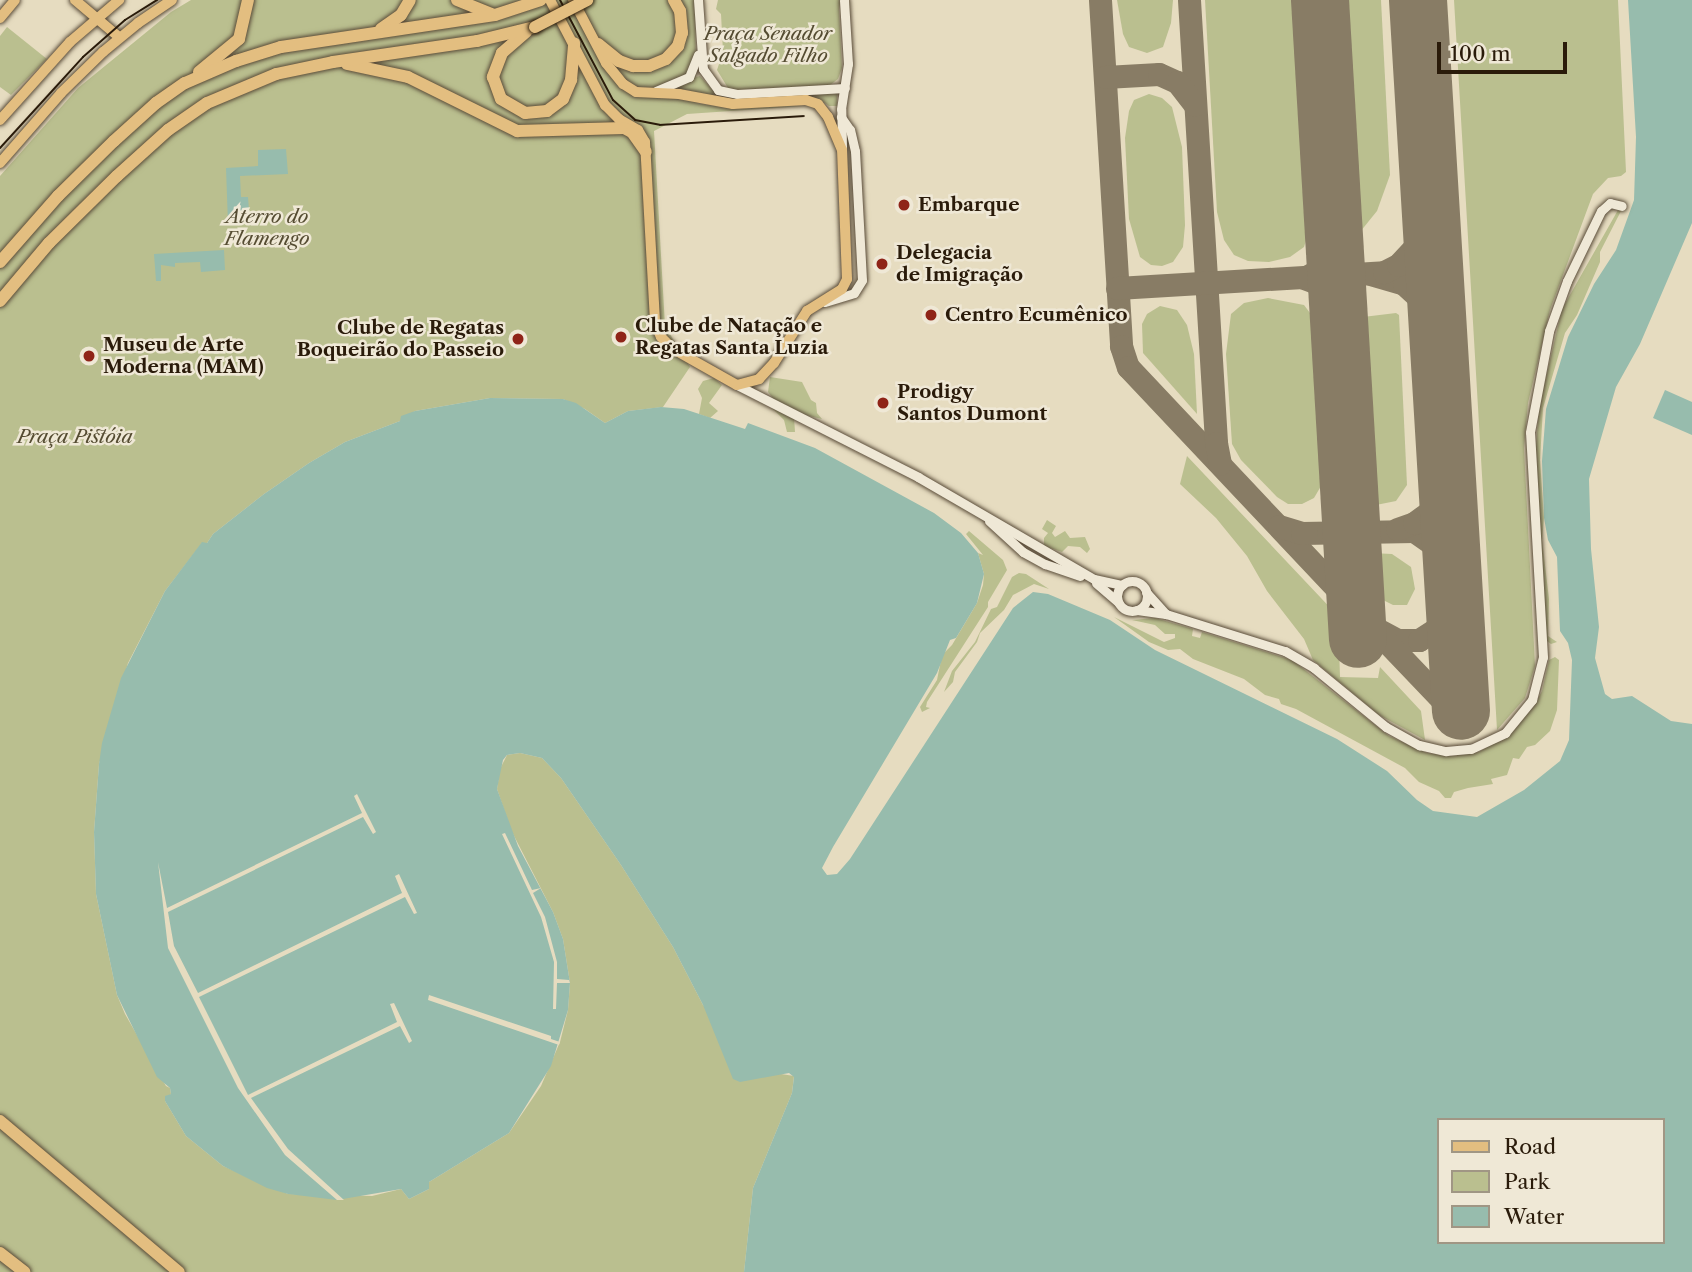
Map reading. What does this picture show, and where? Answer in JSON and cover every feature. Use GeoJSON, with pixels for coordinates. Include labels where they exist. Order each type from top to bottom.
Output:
{"type":"FeatureCollection","features":[{"type":"Feature","properties":{"kind":"highway"},"geometry":{"type":"LineString","coordinates":[[0,262],[58,196],[114,141],[156,103],[185,83],[239,38],[247,6],[240,0]]}},
{"type":"Feature","properties":{"kind":"highway"},"geometry":{"type":"LineString","coordinates":[[376,31],[401,15],[410,0]]}},
{"type":"Feature","properties":{"kind":"highway"},"geometry":{"type":"LineString","coordinates":[[457,0],[495,15]]}},
{"type":"Feature","properties":{"kind":"highway"},"geometry":{"type":"LineString","coordinates":[[185,83],[261,52],[376,31],[495,15],[541,0]]}},
{"type":"Feature","properties":{"kind":"highway"},"geometry":{"type":"LineString","coordinates":[[574,43],[571,80],[563,99],[544,112],[519,112],[505,103],[495,90],[493,70],[507,48],[534,27],[587,0]]}},
{"type":"Feature","properties":{"kind":"highway"},"geometry":{"type":"LineString","coordinates":[[598,44],[619,61],[633,66],[649,66],[666,59],[675,51],[682,33],[681,11],[674,0]]}},
{"type":"Feature","properties":{"kind":"highway"},"geometry":{"type":"LineString","coordinates":[[0,301],[49,243],[168,130],[232,91],[276,74],[332,62],[477,41],[534,27]]}},
{"type":"Feature","properties":{"kind":"highway"},"geometry":{"type":"LineString","coordinates":[[332,62],[400,74],[517,131],[624,128],[632,132],[646,152]]}},
{"type":"Feature","properties":{"kind":"highway"},"geometry":{"type":"LineString","coordinates":[[0,1121],[179,1272]]}},
{"type":"Feature","properties":{"kind":"highway"},"geometry":{"type":"LineString","coordinates":[[0,1255],[9,1272]]}},
{"type":"Feature","properties":{"kind":"highway"},"geometry":{"type":"LineString","coordinates":[[0,1255],[24,1272]]}},
{"type":"Feature","properties":{"kind":"main road"},"geometry":{"type":"LineString","coordinates":[[0,18],[15,0]]}},
{"type":"Feature","properties":{"kind":"main road"},"geometry":{"type":"LineString","coordinates":[[75,0],[119,37]]}},
{"type":"Feature","properties":{"kind":"main road"},"geometry":{"type":"LineString","coordinates":[[2,113],[70,41],[118,0]]}},
{"type":"Feature","properties":{"kind":"main road"},"geometry":{"type":"LineString","coordinates":[[0,163],[61,93],[119,37],[172,0]]}},
{"type":"Feature","properties":{"kind":"main road"},"geometry":{"type":"LineString","coordinates":[[550,0],[606,105],[619,119],[640,133],[646,152],[655,323],[661,337],[673,349],[737,385],[759,379],[774,363],[807,311],[842,289],[847,279],[842,150],[824,110],[809,101],[725,103],[679,94],[648,94],[631,90],[619,80],[573,0]]}},
{"type":"Feature","properties":{"kind":"street"},"geometry":{"type":"LineString","coordinates":[[698,0],[700,47],[707,78],[724,93],[845,88]]}},
{"type":"Feature","properties":{"kind":"street"},"geometry":{"type":"LineString","coordinates":[[842,150],[841,117],[847,74],[844,0]]}},
{"type":"Feature","properties":{"kind":"street"},"geometry":{"type":"LineString","coordinates":[[648,94],[689,77],[700,47]]}},
{"type":"Feature","properties":{"kind":"street"},"geometry":{"type":"LineString","coordinates":[[827,90],[847,74]]}},
{"type":"Feature","properties":{"kind":"street"},"geometry":{"type":"LineString","coordinates":[[816,304],[851,294],[862,281],[855,151],[849,130],[841,117]]}},
{"type":"Feature","properties":{"kind":"street"},"geometry":{"type":"LineString","coordinates":[[983,515],[1023,552],[1100,586],[1127,610],[1166,614],[1262,643],[1298,657],[1386,727],[1430,748],[1446,751],[1471,749],[1489,743],[1512,727],[1532,699],[1544,657],[1530,447],[1531,422],[1554,316],[1576,261],[1601,211],[1610,203],[1622,206]]}},
{"type":"Feature","properties":{"kind":"street"},"geometry":{"type":"LineString","coordinates":[[759,379],[762,398]]}},
{"type":"Feature","properties":{"kind":"street"},"geometry":{"type":"LineString","coordinates":[[737,385],[915,475],[983,515],[1020,533],[1094,579],[1122,585],[1139,583],[1166,614]]}},
{"type":"Feature","properties":{"kind":"street"},"geometry":{"type":"LineString","coordinates":[[1119,603],[1117,593],[1122,585]]}},
{"type":"Feature","properties":{"kind":"street"},"geometry":{"type":"LineString","coordinates":[[1137,610],[1144,605],[1146,592]]}},
{"type":"Feature","properties":{"kind":"green space","name":"Aterro do Flamengo"},"geometry":{"type":"Polygon","coordinates":[[[191,0],[695,0],[696,77],[700,76],[716,94],[737,99],[837,93],[837,106],[829,106],[822,101],[696,103],[727,108],[805,106],[687,114],[654,131],[665,326],[690,367],[663,407],[628,411],[605,423],[585,409],[563,399],[490,398],[415,411],[400,421],[345,442],[309,463],[213,534],[207,543],[202,543],[165,591],[128,663],[99,764],[94,832],[96,894],[117,995],[166,1086],[170,1088],[171,1094],[165,1101],[186,1136],[223,1166],[288,1194],[372,1196],[401,1189],[409,1199],[429,1189],[429,1182],[509,1133],[541,1086],[560,1042],[568,1010],[570,983],[563,939],[553,912],[511,830],[497,789],[500,769],[507,755],[520,753],[542,758],[561,778],[621,865],[673,947],[703,1005],[781,1074],[794,1076],[792,1093],[753,1188],[744,1272],[0,1272],[0,176],[78,88],[171,12],[191,0]]]}},
{"type":"Feature","properties":{"kind":"green space","name":"Praça Senador Salgado Filho"},"geometry":{"type":"Polygon","coordinates":[[[718,0],[841,0],[839,9],[842,68],[838,79],[830,85],[739,91],[728,88],[717,70],[723,52],[721,14],[716,9],[718,0]]]}},
{"type":"Feature","properties":{"kind":"green space"},"geometry":{"type":"Polygon","coordinates":[[[1117,0],[1173,0],[1171,23],[1163,47],[1147,53],[1129,47],[1123,34],[1117,0]]]}},
{"type":"Feature","properties":{"kind":"green space"},"geometry":{"type":"Polygon","coordinates":[[[1205,0],[1295,0],[1309,231],[1304,247],[1290,257],[1269,262],[1248,261],[1234,255],[1224,240],[1217,212],[1205,0]]]}},
{"type":"Feature","properties":{"kind":"green space"},"geometry":{"type":"Polygon","coordinates":[[[1344,0],[1381,0],[1390,175],[1377,211],[1360,232],[1344,0]]]}},
{"type":"Feature","properties":{"kind":"green space"},"geometry":{"type":"Polygon","coordinates":[[[1454,0],[1618,0],[1626,172],[1621,176],[1608,178],[1593,194],[1550,310],[1528,403],[1524,448],[1535,666],[1525,698],[1497,730],[1454,0]]]}},
{"type":"Feature","properties":{"kind":"green space"},"geometry":{"type":"Polygon","coordinates":[[[7,27],[47,59],[11,95],[0,87],[0,36],[7,27]]]}},
{"type":"Feature","properties":{"kind":"green space"},"geometry":{"type":"Polygon","coordinates":[[[1149,94],[1162,98],[1172,107],[1182,147],[1185,225],[1183,247],[1173,262],[1162,266],[1151,265],[1140,257],[1129,219],[1125,138],[1129,111],[1134,100],[1149,94]]]}},
{"type":"Feature","properties":{"kind":"green space"},"geometry":{"type":"Polygon","coordinates":[[[1618,210],[1621,211],[1600,252],[1600,262],[1577,315],[1565,333],[1543,408],[1540,460],[1544,518],[1542,540],[1549,599],[1548,636],[1557,642],[1551,644],[1547,641],[1535,460],[1539,407],[1562,309],[1618,210]]]}},
{"type":"Feature","properties":{"kind":"green space"},"geometry":{"type":"Polygon","coordinates":[[[1268,298],[1304,305],[1313,317],[1316,330],[1324,481],[1314,498],[1302,504],[1288,504],[1277,497],[1241,460],[1232,444],[1226,354],[1231,314],[1244,303],[1268,298]]]}},
{"type":"Feature","properties":{"kind":"green space"},"geometry":{"type":"Polygon","coordinates":[[[1160,306],[1177,310],[1187,325],[1194,354],[1197,414],[1143,353],[1142,324],[1147,314],[1160,306]]]}},
{"type":"Feature","properties":{"kind":"green space"},"geometry":{"type":"Polygon","coordinates":[[[1396,313],[1399,315],[1407,485],[1396,501],[1376,505],[1363,317],[1396,313]]]}},
{"type":"Feature","properties":{"kind":"green space"},"geometry":{"type":"Polygon","coordinates":[[[770,377],[802,382],[811,400],[816,403],[817,413],[822,419],[805,415],[794,417],[795,432],[787,432],[784,420],[771,407],[775,401],[768,392],[770,377]]]}},
{"type":"Feature","properties":{"kind":"green space"},"geometry":{"type":"Polygon","coordinates":[[[714,378],[722,385],[709,403],[718,411],[710,418],[699,414],[702,398],[698,389],[703,381],[714,378]]]}},
{"type":"Feature","properties":{"kind":"green space"},"geometry":{"type":"Polygon","coordinates":[[[1187,456],[1338,616],[1340,677],[1378,678],[1380,667],[1421,711],[1425,740],[1379,715],[1313,660],[1304,639],[1267,591],[1247,556],[1216,518],[1180,484],[1187,456]]]}},
{"type":"Feature","properties":{"kind":"green space"},"geometry":{"type":"Polygon","coordinates":[[[1047,520],[1056,526],[1052,533],[1055,537],[1065,531],[1070,538],[1085,537],[1090,549],[1087,553],[1080,547],[1068,546],[1062,552],[1044,546],[1044,538],[1048,533],[1042,529],[1047,520]]]}},
{"type":"Feature","properties":{"kind":"green space"},"geometry":{"type":"Polygon","coordinates":[[[969,531],[1003,560],[1007,570],[988,602],[988,607],[927,702],[926,707],[930,708],[922,712],[920,707],[937,680],[942,655],[952,645],[977,603],[983,585],[984,574],[978,553],[983,555],[966,534],[969,531]]]}},
{"type":"Feature","properties":{"kind":"green space"},"geometry":{"type":"Polygon","coordinates":[[[1371,553],[1392,554],[1411,567],[1415,589],[1407,605],[1393,605],[1375,596],[1371,553]]]}},
{"type":"Feature","properties":{"kind":"green space"},"geometry":{"type":"Polygon","coordinates":[[[1019,573],[1026,574],[1049,589],[1034,584],[1013,595],[1004,610],[980,633],[977,642],[955,672],[953,682],[944,692],[952,671],[975,642],[991,609],[997,607],[1012,577],[1019,573]]]}},
{"type":"Feature","properties":{"kind":"green space"},"geometry":{"type":"Polygon","coordinates":[[[1114,617],[1164,642],[1175,638],[1175,634],[1165,634],[1155,625],[1132,620],[1155,618],[1193,629],[1192,636],[1200,638],[1202,632],[1292,660],[1389,736],[1427,753],[1452,756],[1479,752],[1507,735],[1534,706],[1542,691],[1549,660],[1555,657],[1559,660],[1557,710],[1550,731],[1535,745],[1527,747],[1519,759],[1513,758],[1507,775],[1491,779],[1493,784],[1454,792],[1451,798],[1445,798],[1439,791],[1419,782],[1405,768],[1296,709],[1281,704],[1279,699],[1265,695],[1244,679],[1193,659],[1180,649],[1168,650],[1149,642],[1114,617]]]}},
{"type":"Feature","properties":{"kind":"water"},"geometry":{"type":"Polygon","coordinates":[[[1628,0],[1692,0],[1692,223],[1640,344],[1616,387],[1589,479],[1591,549],[1599,627],[1595,658],[1605,694],[1612,699],[1632,696],[1671,721],[1692,724],[1692,1272],[744,1272],[753,1188],[792,1093],[794,1077],[789,1073],[740,1082],[733,1079],[703,1005],[673,947],[621,865],[561,778],[542,758],[520,753],[507,755],[503,760],[497,789],[518,846],[553,912],[563,939],[570,983],[568,1010],[551,1066],[509,1133],[429,1182],[429,1189],[409,1199],[401,1189],[337,1200],[288,1194],[267,1188],[223,1166],[186,1136],[165,1101],[165,1096],[171,1094],[170,1088],[157,1077],[117,995],[96,894],[94,832],[102,743],[121,678],[165,591],[202,542],[207,543],[213,534],[264,494],[309,463],[345,442],[400,421],[401,416],[415,411],[490,398],[563,399],[576,403],[605,423],[628,411],[661,407],[684,409],[745,429],[748,423],[815,448],[934,513],[961,533],[978,553],[984,574],[977,603],[956,638],[950,640],[937,673],[833,847],[822,868],[827,875],[837,874],[850,859],[1013,608],[1033,592],[1048,594],[1110,620],[1155,650],[1337,739],[1387,771],[1417,800],[1433,811],[1477,817],[1524,790],[1560,761],[1569,740],[1572,660],[1568,643],[1560,631],[1557,557],[1548,540],[1544,518],[1542,461],[1546,409],[1568,337],[1594,284],[1616,250],[1634,200],[1636,137],[1628,0]]]}},
{"type":"Feature","properties":{"kind":"water"},"geometry":{"type":"Polygon","coordinates":[[[286,149],[288,174],[240,176],[241,197],[248,197],[250,223],[228,224],[226,168],[258,166],[258,150],[286,149]]]}},
{"type":"Feature","properties":{"kind":"water"},"geometry":{"type":"Polygon","coordinates":[[[224,250],[225,270],[201,272],[200,262],[175,263],[175,267],[161,265],[161,281],[156,281],[154,254],[224,250]]]}},
{"type":"Feature","properties":{"kind":"water"},"geometry":{"type":"Polygon","coordinates":[[[1665,390],[1692,402],[1692,435],[1653,418],[1665,390]]]}},
{"type":"Feature","properties":{"kind":"pier"},"geometry":{"type":"Polygon","coordinates":[[[357,794],[376,832],[373,834],[363,817],[168,912],[174,946],[198,993],[402,893],[395,876],[399,874],[417,913],[414,914],[405,897],[199,997],[248,1095],[397,1022],[390,1004],[394,1003],[412,1041],[409,1043],[400,1026],[251,1098],[288,1149],[344,1200],[337,1200],[285,1155],[238,1088],[168,948],[158,862],[167,908],[362,813],[354,796],[357,794]]]}},
{"type":"Feature","properties":{"kind":"pier"},"geometry":{"type":"Polygon","coordinates":[[[505,833],[532,890],[541,888],[533,893],[545,917],[557,962],[557,979],[569,980],[570,983],[557,983],[556,1009],[553,1009],[554,962],[541,917],[502,834],[505,833]]]}},
{"type":"Feature","properties":{"kind":"pier"},"geometry":{"type":"Polygon","coordinates":[[[429,995],[551,1036],[551,1039],[560,1042],[559,1045],[428,1000],[429,995]]]}},
{"type":"Feature","properties":{"kind":"taxiway"},"geometry":{"type":"LineString","coordinates":[[1100,0],[1121,346],[1128,367],[1373,627],[1397,640],[1419,640],[1439,627],[1446,617],[1453,593]]}},
{"type":"Feature","properties":{"kind":"taxiway"},"geometry":{"type":"LineString","coordinates":[[1189,0],[1216,443],[1220,464]]}},
{"type":"Feature","properties":{"kind":"taxiway"},"geometry":{"type":"LineString","coordinates":[[1105,77],[1159,74],[1177,82],[1195,105]]}},
{"type":"Feature","properties":{"kind":"taxiway"},"geometry":{"type":"LineString","coordinates":[[1117,288],[1384,272],[1398,265],[1421,240],[1430,206]]}},
{"type":"Feature","properties":{"kind":"taxiway"},"geometry":{"type":"LineString","coordinates":[[1306,277],[1324,267],[1333,242]]}},
{"type":"Feature","properties":{"kind":"taxiway"},"geometry":{"type":"LineString","coordinates":[[1370,274],[1404,284],[1421,300],[1429,312],[1439,348]]}},
{"type":"Feature","properties":{"kind":"taxiway"},"geometry":{"type":"LineString","coordinates":[[1304,278],[1325,286],[1338,312]]}},
{"type":"Feature","properties":{"kind":"taxiway"},"geometry":{"type":"LineString","coordinates":[[1397,529],[1414,523],[1428,513],[1437,502],[1446,474]]}},
{"type":"Feature","properties":{"kind":"taxiway"},"geometry":{"type":"LineString","coordinates":[[1328,532],[1344,514],[1348,490]]}},
{"type":"Feature","properties":{"kind":"taxiway"},"geometry":{"type":"LineString","coordinates":[[1279,526],[1302,533],[1414,531],[1434,545],[1452,570]]}},
{"type":"Feature","properties":{"kind":"taxiway"},"geometry":{"type":"LineString","coordinates":[[1380,635],[1446,704],[1454,705],[1460,698]]}},
{"type":"Feature","properties":{"kind":"runway"},"geometry":{"type":"LineString","coordinates":[[1320,0],[1358,639]]}},
{"type":"Feature","properties":{"kind":"runway"},"geometry":{"type":"LineString","coordinates":[[1418,0],[1461,711]]}},
{"type":"Feature","properties":{"kind":"tram line"},"geometry":{"type":"LineString","coordinates":[[0,148],[83,57],[125,20],[157,0]]}},
{"type":"Feature","properties":{"kind":"tram line"},"geometry":{"type":"LineString","coordinates":[[560,0],[613,100],[635,120],[660,125],[804,116]]}},
{"type":"Feature","properties":{"kind":"place","name":"Embarque"},"geometry":{"type":"Point","coordinates":[904,205]}},
{"type":"Feature","properties":{"kind":"place","name":"Delegacia de Imigração"},"geometry":{"type":"Point","coordinates":[882,264]}},
{"type":"Feature","properties":{"kind":"place","name":"Centro Ecumênico"},"geometry":{"type":"Point","coordinates":[931,315]}},
{"type":"Feature","properties":{"kind":"place","name":"Clube de Natação e Regatas Santa Luzia"},"geometry":{"type":"Point","coordinates":[621,337]}},
{"type":"Feature","properties":{"kind":"place","name":"Clube de Regatas Boqueirão do Passeio"},"geometry":{"type":"Point","coordinates":[518,339]}},
{"type":"Feature","properties":{"kind":"place","name":"Museu de Arte Moderna (MAM)"},"geometry":{"type":"Point","coordinates":[89,356]}},
{"type":"Feature","properties":{"kind":"place","name":"Prodigy Santos Dumont"},"geometry":{"type":"Point","coordinates":[883,403]}},
{"type":"Feature","properties":{"kind":"park label","name":"Praça Pistóia"},"geometry":{"type":"Point","coordinates":[75,437]}}]}
